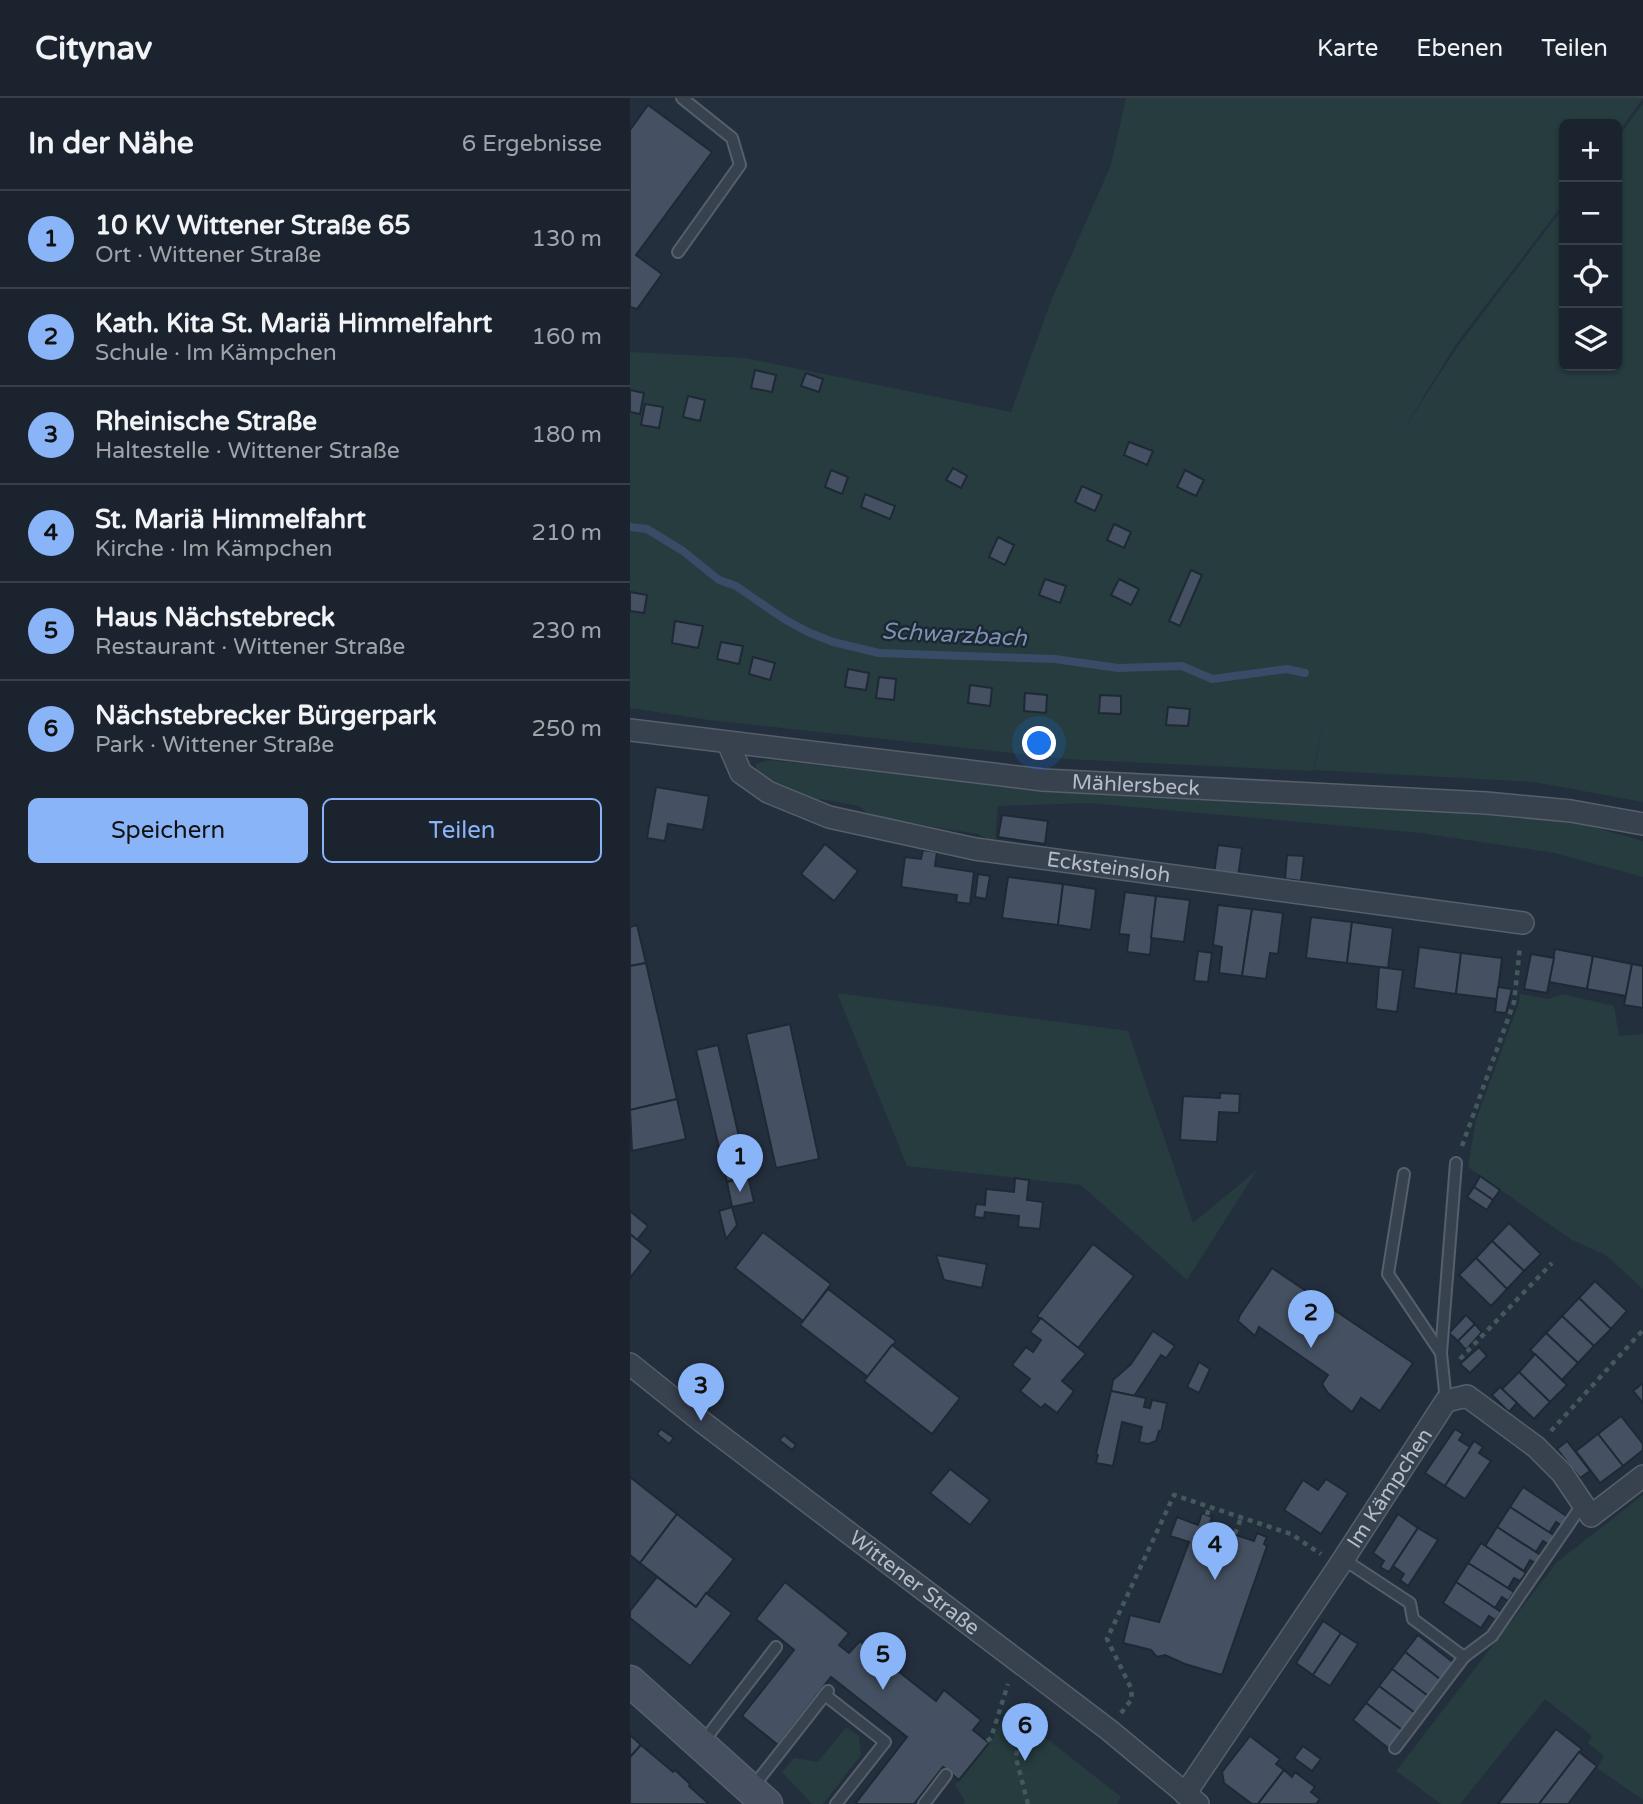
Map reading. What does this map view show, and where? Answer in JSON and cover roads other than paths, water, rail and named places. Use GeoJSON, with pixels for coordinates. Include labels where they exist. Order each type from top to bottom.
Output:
{"type":"FeatureCollection","features":[{"type":"Feature","properties":{"kind":"main road"},"geometry":{"type":"LineString","coordinates":[[630,1681],[759,1797]]}},
{"type":"Feature","properties":{"kind":"street","name":"Mählersbeck"},"geometry":{"type":"LineString","coordinates":[[630,730],[1043,780],[1486,803],[1571,811],[1643,824]]}},
{"type":"Feature","properties":{"kind":"street","name":"Ecksteinsloh"},"geometry":{"type":"LineString","coordinates":[[728,743],[741,773],[768,792],[829,817],[975,849],[1523,923]]}},
{"type":"Feature","properties":{"kind":"street","name":"Wittener Straße"},"geometry":{"type":"LineString","coordinates":[[630,1364],[701,1421],[1109,1730],[1192,1799]]}},
{"type":"Feature","properties":{"kind":"street"},"geometry":{"type":"LineString","coordinates":[[1446,1401],[1467,1396],[1536,1447],[1562,1473],[1591,1516],[1643,1476]]}},
{"type":"Feature","properties":{"kind":"street","name":"Im Kämpchen"},"geometry":{"type":"LineString","coordinates":[[1192,1799],[1446,1401]]}},
{"type":"Feature","properties":{"kind":"lane"},"geometry":{"type":"LineString","coordinates":[[678,252],[740,165],[732,138],[682,98]]}},
{"type":"Feature","properties":{"kind":"lane"},"geometry":{"type":"LineString","coordinates":[[1446,1401],[1441,1353],[1456,1163]]}},
{"type":"Feature","properties":{"kind":"lane"},"geometry":{"type":"LineString","coordinates":[[1404,1174],[1388,1274],[1441,1353]]}},
{"type":"Feature","properties":{"kind":"lane"},"geometry":{"type":"LineString","coordinates":[[1395,1748],[1464,1657],[1492,1636],[1582,1505]]}},
{"type":"Feature","properties":{"kind":"lane"},"geometry":{"type":"LineString","coordinates":[[1341,1563],[1410,1603],[1413,1619],[1464,1657]]}},
{"type":"Feature","properties":{"kind":"lane"},"geometry":{"type":"LineString","coordinates":[[701,1744],[776,1647]]}},
{"type":"Feature","properties":{"kind":"lane"},"geometry":{"type":"LineString","coordinates":[[759,1797],[827,1693],[885,1742],[836,1804]]}},
{"type":"Feature","properties":{"kind":"lane"},"geometry":{"type":"LineString","coordinates":[[924,1804],[946,1775]]}},
{"type":"Feature","properties":{"kind":"waterway","name":"Schwarzbach"},"geometry":{"type":"LineString","coordinates":[[630,527],[647,529],[683,551],[719,580],[736,586],[808,632],[833,642],[879,653],[1055,659],[1118,668],[1182,666],[1212,679],[1287,669],[1305,673]]}},
{"type":"Feature","properties":{"kind":"place","name":"10 KV Wittener Straße 65"},"geometry":{"type":"Point","coordinates":[740,1192]}},
{"type":"Feature","properties":{"kind":"place","name":"Kath. Kita St. Mariä Himmelfahrt"},"geometry":{"type":"Point","coordinates":[1311,1348]}},
{"type":"Feature","properties":{"kind":"place","name":"Rheinische Straße"},"geometry":{"type":"Point","coordinates":[701,1421]}},
{"type":"Feature","properties":{"kind":"place","name":"St. Mariä Himmelfahrt"},"geometry":{"type":"Point","coordinates":[1215,1580]}},
{"type":"Feature","properties":{"kind":"place","name":"Haus Nächstebreck"},"geometry":{"type":"Point","coordinates":[883,1690]}},
{"type":"Feature","properties":{"kind":"place","name":"Nächstebrecker Bürgerpark"},"geometry":{"type":"Point","coordinates":[1025,1761]}}]}
